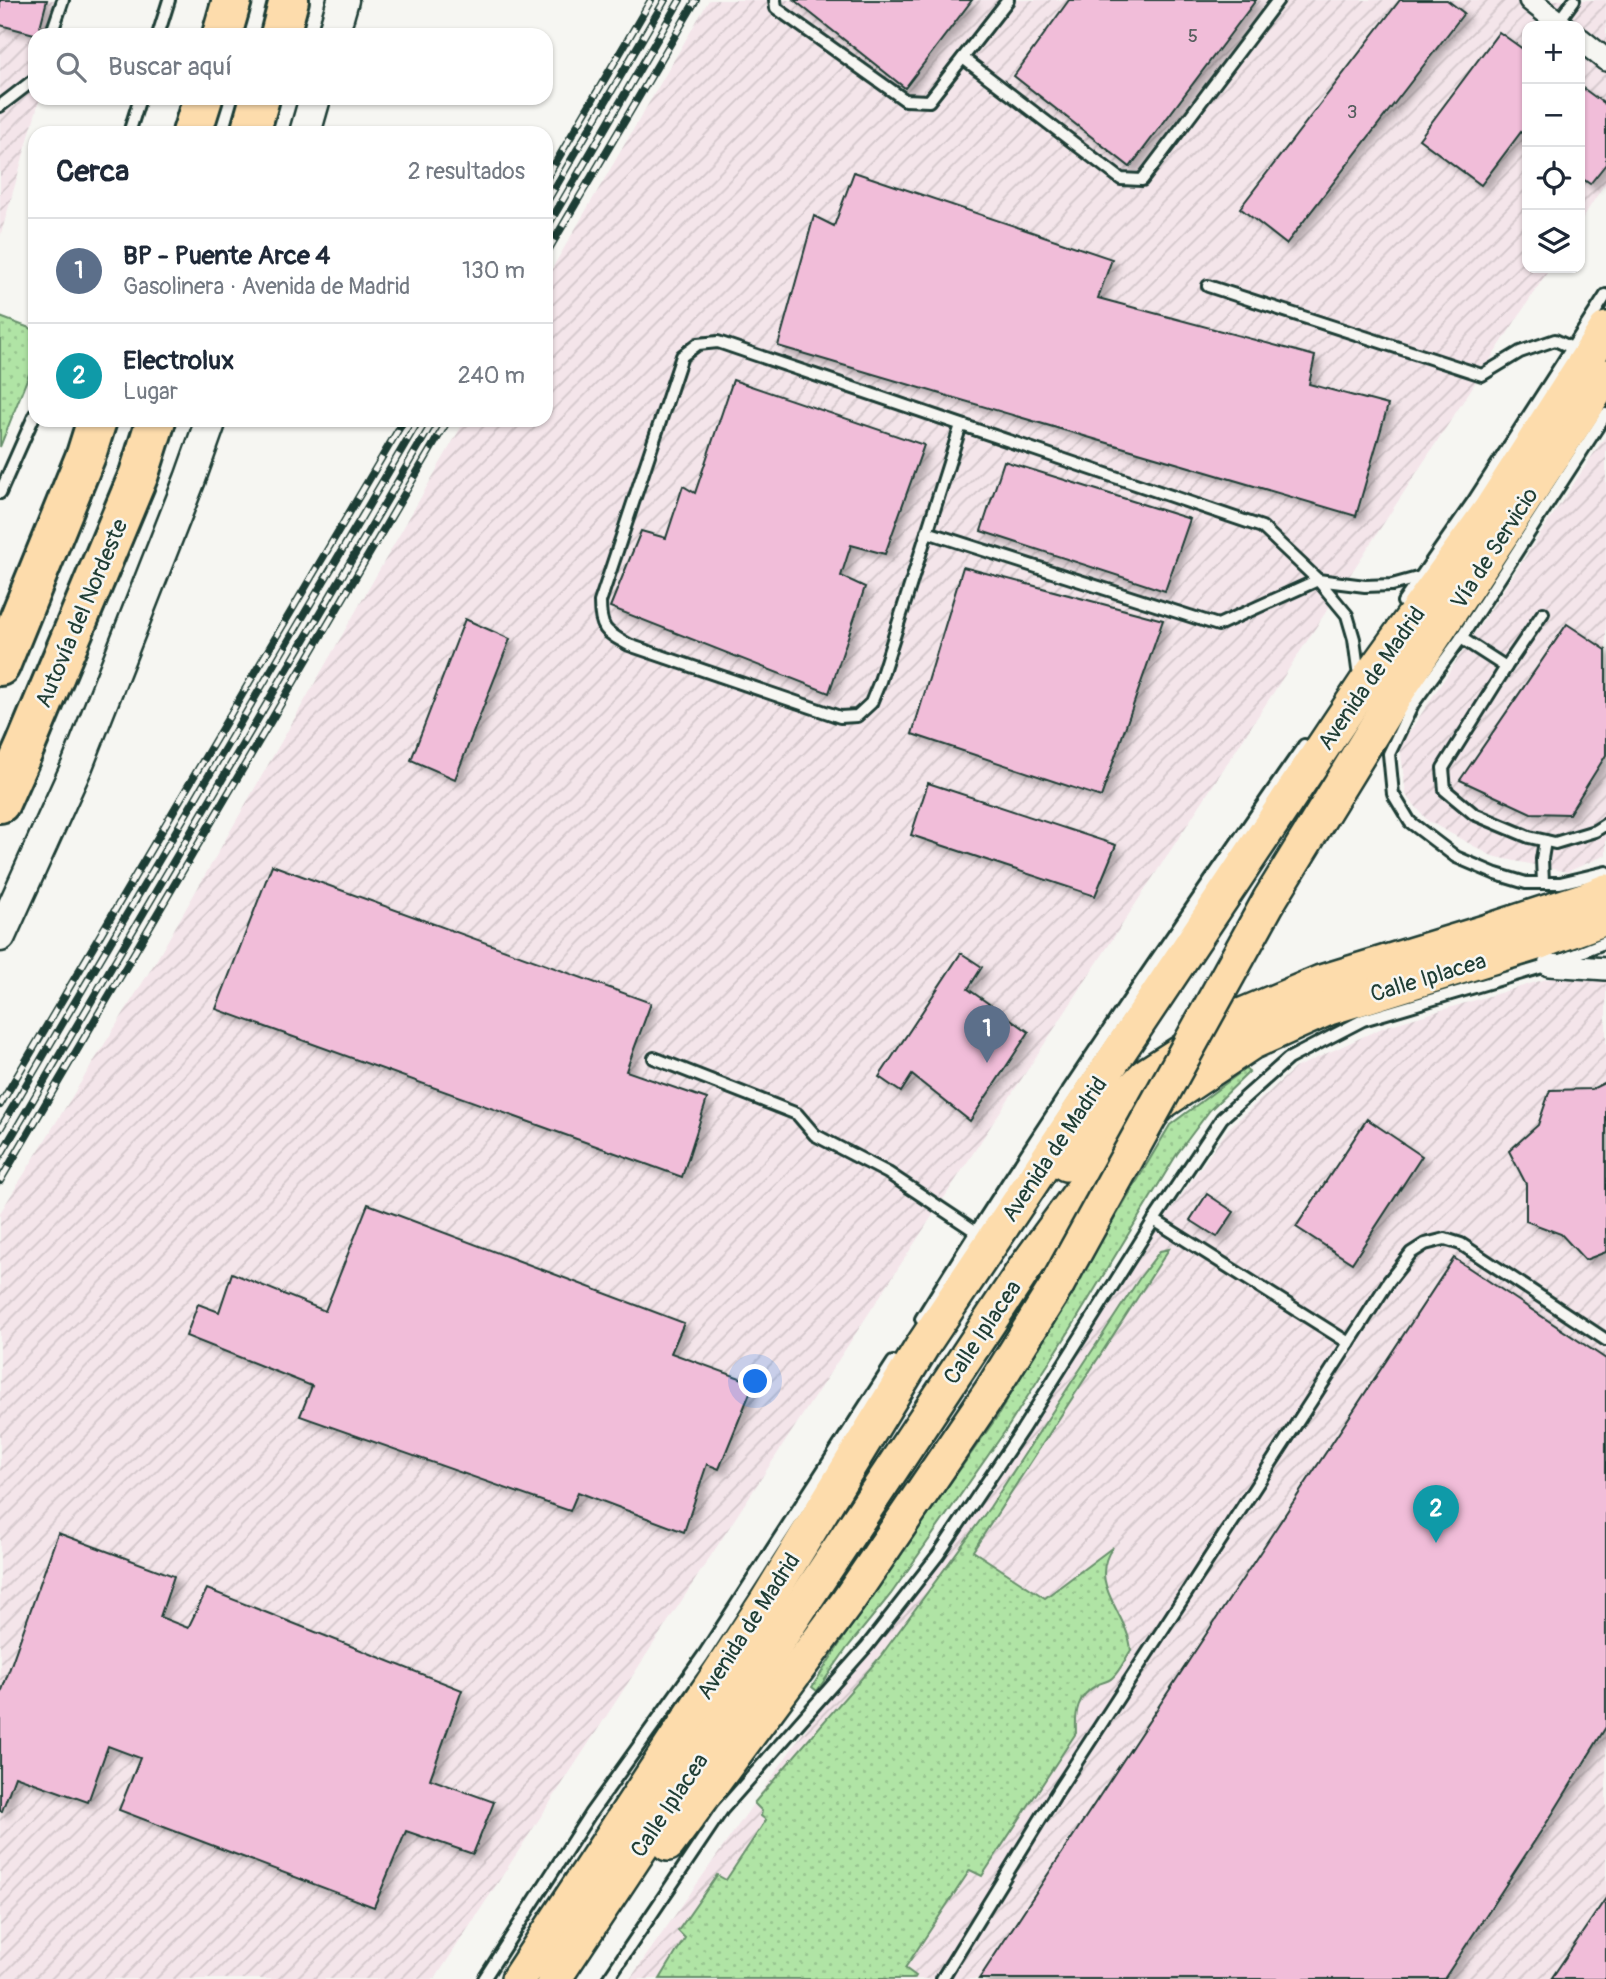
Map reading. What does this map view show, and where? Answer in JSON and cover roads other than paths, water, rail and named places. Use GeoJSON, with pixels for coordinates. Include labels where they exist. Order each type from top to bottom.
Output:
{"type":"FeatureCollection","features":[{"type":"Feature","properties":{"kind":"highway"},"geometry":{"type":"LineString","coordinates":[[224,28],[232,0]]}},
{"type":"Feature","properties":{"kind":"highway"},"geometry":{"type":"LineString","coordinates":[[282,28],[289,0]]}},
{"type":"Feature","properties":{"kind":"highway"},"geometry":{"type":"LineString","coordinates":[[194,126],[201,105]]}},
{"type":"Feature","properties":{"kind":"highway"},"geometry":{"type":"LineString","coordinates":[[252,126],[258,105]]}},
{"type":"Feature","properties":{"kind":"highway"},"geometry":{"type":"LineString","coordinates":[[0,608],[72,427]]}},
{"type":"Feature","properties":{"kind":"highway"},"geometry":{"type":"LineString","coordinates":[[0,666],[86,455],[95,427]]}},
{"type":"Feature","properties":{"kind":"highway","name":"Autovía del Nordeste"},"geometry":{"type":"LineString","coordinates":[[0,803],[139,474],[154,427]]}},
{"type":"Feature","properties":{"kind":"main road","name":"Avenida de Madrid"},"geometry":{"type":"LineString","coordinates":[[518,1979],[766,1602],[923,1345],[1371,676],[1490,509],[1606,329]]}},
{"type":"Feature","properties":{"kind":"main road","name":"Avenida de Madrid"},"geometry":{"type":"LineString","coordinates":[[576,1979],[657,1860],[848,1601],[991,1391],[1057,1285],[1270,899],[1396,694],[1606,376]]}},
{"type":"Feature","properties":{"kind":"main road","name":"Calle Iplacea"},"geometry":{"type":"LineString","coordinates":[[766,1602],[1078,1146],[1146,1075],[1233,1019],[1321,982],[1500,928],[1606,891]]}},
{"type":"Feature","properties":{"kind":"main road","name":"Calle Iplacea"},"geometry":{"type":"LineString","coordinates":[[554,1979],[1025,1268],[1098,1168],[1164,1101],[1251,1043],[1329,1008],[1540,942],[1606,918]]}},
{"type":"Feature","properties":{"kind":"main road"},"geometry":{"type":"LineString","coordinates":[[722,1810],[802,1682],[848,1601]]}},
{"type":"Feature","properties":{"kind":"street"},"geometry":{"type":"LineString","coordinates":[[335,28],[343,0]]}},
{"type":"Feature","properties":{"kind":"street"},"geometry":{"type":"LineString","coordinates":[[1530,0],[1557,21]]}},
{"type":"Feature","properties":{"kind":"street"},"geometry":{"type":"LineString","coordinates":[[1585,43],[1606,60]]}},
{"type":"Feature","properties":{"kind":"street"},"geometry":{"type":"LineString","coordinates":[[307,126],[313,105]]}},
{"type":"Feature","properties":{"kind":"street"},"geometry":{"type":"LineString","coordinates":[[0,936],[77,766],[209,427]]}},
{"type":"Feature","properties":{"kind":"street"},"geometry":{"type":"LineString","coordinates":[[1549,965],[1606,969]]}},
{"type":"Feature","properties":{"kind":"lane"},"geometry":{"type":"LineString","coordinates":[[53,28],[63,0]]}},
{"type":"Feature","properties":{"kind":"lane"},"geometry":{"type":"LineString","coordinates":[[160,28],[169,0]]}},
{"type":"Feature","properties":{"kind":"lane"},"geometry":{"type":"LineString","coordinates":[[775,0],[776,8],[905,100],[929,101],[1008,0]]}},
{"type":"Feature","properties":{"kind":"lane"},"geometry":{"type":"LineString","coordinates":[[963,58],[1121,180],[1142,180],[1278,0]]}},
{"type":"Feature","properties":{"kind":"lane"},"geometry":{"type":"LineString","coordinates":[[1563,21],[1574,0]]}},
{"type":"Feature","properties":{"kind":"lane"},"geometry":{"type":"LineString","coordinates":[[0,106],[28,84]]}},
{"type":"Feature","properties":{"kind":"lane"},"geometry":{"type":"LineString","coordinates":[[131,126],[138,105]]}},
{"type":"Feature","properties":{"kind":"lane"},"geometry":{"type":"LineString","coordinates":[[1208,286],[1482,375],[1520,352],[1555,340],[1572,348]]}},
{"type":"Feature","properties":{"kind":"lane"},"geometry":{"type":"LineString","coordinates":[[1397,611],[1474,500],[1606,295]]}},
{"type":"Feature","properties":{"kind":"lane"},"geometry":{"type":"LineString","coordinates":[[961,425],[880,681],[871,703],[857,716],[840,716],[629,645],[610,634],[600,620],[600,602],[682,356],[698,344],[718,342],[1262,527],[1318,580],[1346,615],[1354,639],[1358,669]]}},
{"type":"Feature","properties":{"kind":"lane","name":"Vía de Servicio"},"geometry":{"type":"LineString","coordinates":[[1606,414],[1461,638],[1413,704],[1389,754],[1393,794],[1410,822],[1456,857],[1526,883],[1560,883],[1606,872]]}},
{"type":"Feature","properties":{"kind":"lane"},"geometry":{"type":"LineString","coordinates":[[0,493],[29,427]]}},
{"type":"Feature","properties":{"kind":"lane"},"geometry":{"type":"LineString","coordinates":[[927,531],[1218,625],[1318,580],[1379,586],[1421,577]]}},
{"type":"Feature","properties":{"kind":"lane"},"geometry":{"type":"LineString","coordinates":[[1543,613],[1443,768],[1445,790],[1474,814],[1545,841],[1555,843],[1595,831],[1606,824]]}},
{"type":"Feature","properties":{"kind":"lane"},"geometry":{"type":"LineString","coordinates":[[1461,638],[1506,667]]}},
{"type":"Feature","properties":{"kind":"lane"},"geometry":{"type":"LineString","coordinates":[[1350,680],[1366,657]]}},
{"type":"Feature","properties":{"kind":"lane"},"geometry":{"type":"LineString","coordinates":[[912,1333],[975,1231],[1133,992],[1311,736]]}},
{"type":"Feature","properties":{"kind":"lane"},"geometry":{"type":"LineString","coordinates":[[1543,883],[1542,859],[1545,841]]}},
{"type":"Feature","properties":{"kind":"lane"},"geometry":{"type":"LineString","coordinates":[[608,1979],[722,1810],[867,1646],[938,1555],[1022,1430],[1154,1220],[1222,1118],[1288,1059],[1363,1020],[1549,965],[1606,942]]}},
{"type":"Feature","properties":{"kind":"lane"},"geometry":{"type":"LineString","coordinates":[[654,1058],[797,1114],[815,1135],[888,1173],[975,1231]]}},
{"type":"Feature","properties":{"kind":"lane"},"geometry":{"type":"LineString","coordinates":[[1154,1220],[1349,1343]]}},
{"type":"Feature","properties":{"kind":"lane"},"geometry":{"type":"LineString","coordinates":[[942,1979],[1064,1780],[1389,1281],[1410,1254],[1425,1244],[1445,1239],[1461,1244],[1606,1340]]}},
{"type":"Feature","properties":{"kind":"lane"},"geometry":{"type":"LineString","coordinates":[[484,1979],[590,1814],[703,1656],[898,1356]]}},
{"type":"Feature","properties":{"kind":"railway"},"geometry":{"type":"LineString","coordinates":[[553,167],[651,0]]}},
{"type":"Feature","properties":{"kind":"railway"},"geometry":{"type":"LineString","coordinates":[[553,191],[665,0]]}},
{"type":"Feature","properties":{"kind":"railway"},"geometry":{"type":"LineString","coordinates":[[553,217],[680,0]]}},
{"type":"Feature","properties":{"kind":"railway"},"geometry":{"type":"LineString","coordinates":[[553,242],[696,0]]}},
{"type":"Feature","properties":{"kind":"railway"},"geometry":{"type":"LineString","coordinates":[[0,1105],[400,427]]}},
{"type":"Feature","properties":{"kind":"railway"},"geometry":{"type":"LineString","coordinates":[[0,1129],[415,427]]}},
{"type":"Feature","properties":{"kind":"railway"},"geometry":{"type":"LineString","coordinates":[[0,1156],[430,427]]}},
{"type":"Feature","properties":{"kind":"railway"},"geometry":{"type":"LineString","coordinates":[[0,1181],[444,427]]}},
{"type":"Feature","properties":{"kind":"place","name":"BP - Puente Arce 4"},"geometry":{"type":"Point","coordinates":[987,1063]}},
{"type":"Feature","properties":{"kind":"place","name":"Electrolux"},"geometry":{"type":"Point","coordinates":[1436,1543]}}]}
